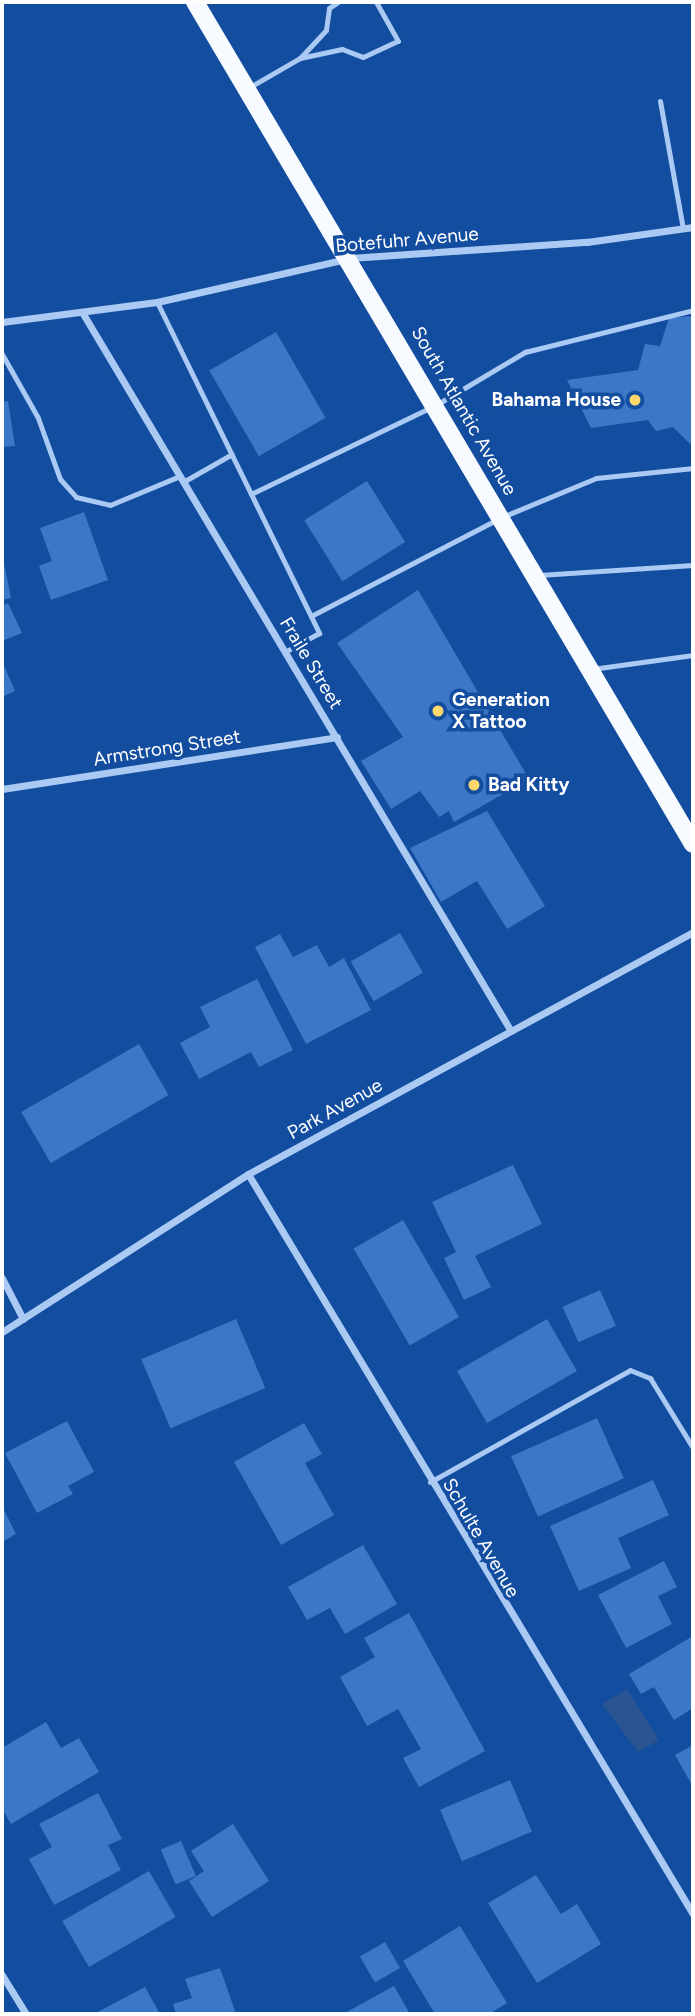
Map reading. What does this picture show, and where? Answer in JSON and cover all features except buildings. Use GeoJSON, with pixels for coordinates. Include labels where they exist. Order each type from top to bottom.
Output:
{"type":"FeatureCollection","features":[{"type":"Feature","properties":{"kind":"main road","name":"South Atlantic Avenue"},"geometry":{"type":"LineString","coordinates":[[195,2],[350,258],[692,841]]}},
{"type":"Feature","properties":{"kind":"street","name":"Botefuhr Avenue"},"geometry":{"type":"LineString","coordinates":[[2,321],[157,303],[350,258],[587,242],[693,227]]}},
{"type":"Feature","properties":{"kind":"street","name":"Fraile Street"},"geometry":{"type":"LineString","coordinates":[[82,312],[511,1031]]}},
{"type":"Feature","properties":{"kind":"street","name":"Armstrong Street"},"geometry":{"type":"LineString","coordinates":[[2,789],[337,737]]}},
{"type":"Feature","properties":{"kind":"street","name":"Park Avenue"},"geometry":{"type":"LineString","coordinates":[[2,1332],[248,1174],[693,932]]}},
{"type":"Feature","properties":{"kind":"street","name":"Schulte Avenue"},"geometry":{"type":"LineString","coordinates":[[248,1174],[430,1482],[693,1914]]}},
{"type":"Feature","properties":{"kind":"street"},"geometry":{"type":"LineString","coordinates":[[2,1278],[23,1319]]}},
{"type":"Feature","properties":{"kind":"street"},"geometry":{"type":"LineString","coordinates":[[2,1975],[26,2014]]}},
{"type":"Feature","properties":{"kind":"lane"},"geometry":{"type":"LineString","coordinates":[[248,89],[300,58],[326,30],[329,8],[338,2]]}},
{"type":"Feature","properties":{"kind":"lane"},"geometry":{"type":"LineString","coordinates":[[300,58],[342,49],[363,57],[398,41],[376,2]]}},
{"type":"Feature","properties":{"kind":"lane"},"geometry":{"type":"LineString","coordinates":[[660,101],[683,229]]}},
{"type":"Feature","properties":{"kind":"lane"},"geometry":{"type":"LineString","coordinates":[[157,303],[319,633],[285,652]]}},
{"type":"Feature","properties":{"kind":"lane"},"geometry":{"type":"LineString","coordinates":[[251,494],[436,405],[525,352],[693,310]]}},
{"type":"Feature","properties":{"kind":"lane"},"geometry":{"type":"LineString","coordinates":[[2,354],[38,418],[60,479],[76,497],[110,505],[182,479],[232,454]]}},
{"type":"Feature","properties":{"kind":"lane"},"geometry":{"type":"LineString","coordinates":[[311,616],[502,517],[596,478],[693,468]]}},
{"type":"Feature","properties":{"kind":"lane"},"geometry":{"type":"LineString","coordinates":[[537,576],[693,565]]}},
{"type":"Feature","properties":{"kind":"lane"},"geometry":{"type":"LineString","coordinates":[[592,669],[693,655]]}},
{"type":"Feature","properties":{"kind":"lane"},"geometry":{"type":"LineString","coordinates":[[430,1482],[630,1370],[650,1378],[693,1448]]}},
{"type":"Feature","properties":{"kind":"water"},"geometry":{"type":"Polygon","coordinates":[[[627,1689],[659,1740],[638,1752],[602,1704],[627,1689]]]}},
{"type":"Feature","properties":{"kind":"place","name":"Bahama House"},"geometry":{"type":"Point","coordinates":[635,400]}},
{"type":"Feature","properties":{"kind":"place","name":"Generation X Tattoo"},"geometry":{"type":"Point","coordinates":[438,711]}},
{"type":"Feature","properties":{"kind":"place","name":"Bad Kitty"},"geometry":{"type":"Point","coordinates":[474,785]}}]}
